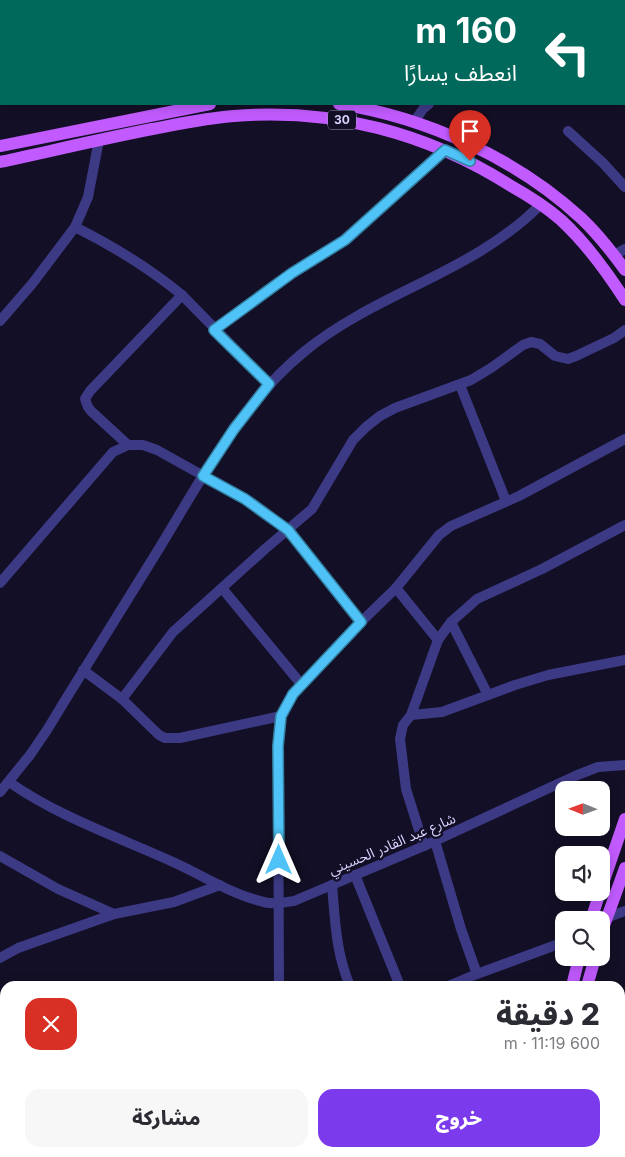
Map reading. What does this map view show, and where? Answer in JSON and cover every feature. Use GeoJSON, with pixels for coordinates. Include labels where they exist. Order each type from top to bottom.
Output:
{"type":"FeatureCollection","features":[{"type":"Feature","properties":{"kind":"main road"},"geometry":{"type":"LineString","coordinates":[[0,146],[205,105]]}},
{"type":"Feature","properties":{"kind":"main road","name":"30"},"geometry":{"type":"LineString","coordinates":[[352,105],[365,106],[388,113],[460,139],[505,163],[566,204],[598,236],[619,252],[625,270]]}},
{"type":"Feature","properties":{"kind":"main road","name":"30"},"geometry":{"type":"LineString","coordinates":[[0,162],[211,118],[258,114],[306,115],[355,122],[417,139],[445,150],[481,167],[541,204],[561,220],[586,248],[625,300]]}},
{"type":"Feature","properties":{"kind":"main road"},"geometry":{"type":"LineString","coordinates":[[126,120],[129,134]]}},
{"type":"Feature","properties":{"kind":"main road"},"geometry":{"type":"LineString","coordinates":[[586,248],[598,236]]}},
{"type":"Feature","properties":{"kind":"main road"},"geometry":{"type":"LineString","coordinates":[[610,864],[625,819]]}},
{"type":"Feature","properties":{"kind":"main road"},"geometry":{"type":"LineString","coordinates":[[609,911],[625,868]]}},
{"type":"Feature","properties":{"kind":"main road"},"geometry":{"type":"LineString","coordinates":[[573,981],[577,966]]}},
{"type":"Feature","properties":{"kind":"main road"},"geometry":{"type":"LineString","coordinates":[[588,981],[593,966]]}},
{"type":"Feature","properties":{"kind":"street"},"geometry":{"type":"LineString","coordinates":[[414,122],[428,105]]}},
{"type":"Feature","properties":{"kind":"street"},"geometry":{"type":"LineString","coordinates":[[568,131],[625,187]]}},
{"type":"Feature","properties":{"kind":"street"},"geometry":{"type":"LineString","coordinates":[[0,321],[32,284],[75,227],[88,197],[100,140]]}},
{"type":"Feature","properties":{"kind":"street"},"geometry":{"type":"LineString","coordinates":[[214,330],[292,273],[345,240],[445,150]]}},
{"type":"Feature","properties":{"kind":"street"},"geometry":{"type":"LineString","coordinates":[[0,792],[30,755],[47,730],[203,476],[234,429],[269,384],[287,366],[329,333],[493,243],[523,222],[541,204]]}},
{"type":"Feature","properties":{"kind":"street"},"geometry":{"type":"LineString","coordinates":[[75,227],[156,274],[182,295],[214,330],[269,384]]}},
{"type":"Feature","properties":{"kind":"street"},"geometry":{"type":"LineString","coordinates":[[128,445],[91,411],[86,399],[90,391],[182,295]]}},
{"type":"Feature","properties":{"kind":"street"},"geometry":{"type":"LineString","coordinates":[[122,698],[168,638],[265,549],[312,509],[342,455],[353,440],[380,416],[395,408],[460,385],[491,368],[523,345],[531,342],[540,344],[555,356],[568,359],[614,338],[625,330]]}},
{"type":"Feature","properties":{"kind":"street"},"geometry":{"type":"LineString","coordinates":[[460,385],[506,501]]}},
{"type":"Feature","properties":{"kind":"street"},"geometry":{"type":"LineString","coordinates":[[279,981],[278,746],[281,716],[293,694],[396,588],[439,535],[450,526],[506,501],[625,439]]}},
{"type":"Feature","properties":{"kind":"street"},"geometry":{"type":"LineString","coordinates":[[0,583],[113,452],[128,445],[143,445],[156,450],[245,499],[288,530],[361,622]]}},
{"type":"Feature","properties":{"kind":"street"},"geometry":{"type":"LineString","coordinates":[[424,846],[410,804],[401,753],[400,732],[412,714],[438,640],[451,622],[476,599],[542,569],[625,525]]}},
{"type":"Feature","properties":{"kind":"street"},"geometry":{"type":"LineString","coordinates":[[222,588],[301,684]]}},
{"type":"Feature","properties":{"kind":"street"},"geometry":{"type":"LineString","coordinates":[[396,588],[438,640]]}},
{"type":"Feature","properties":{"kind":"street"},"geometry":{"type":"LineString","coordinates":[[451,622],[488,695]]}},
{"type":"Feature","properties":{"kind":"street"},"geometry":{"type":"LineString","coordinates":[[412,714],[442,712],[548,676],[625,660]]}},
{"type":"Feature","properties":{"kind":"street"},"geometry":{"type":"LineString","coordinates":[[83,670],[122,698],[159,735],[165,738],[172,739],[281,716]]}},
{"type":"Feature","properties":{"kind":"street","name":"شارع عبد القادر الحسيني"},"geometry":{"type":"LineString","coordinates":[[9,782],[67,815],[220,885],[260,902],[278,904],[294,901],[424,846],[576,776],[598,768],[625,765]]}},
{"type":"Feature","properties":{"kind":"street"},"geometry":{"type":"LineString","coordinates":[[435,841],[461,929],[477,974]]}},
{"type":"Feature","properties":{"kind":"street"},"geometry":{"type":"LineString","coordinates":[[0,856],[58,889],[114,914]]}},
{"type":"Feature","properties":{"kind":"street"},"geometry":{"type":"LineString","coordinates":[[355,875],[398,981]]}},
{"type":"Feature","properties":{"kind":"street"},"geometry":{"type":"LineString","coordinates":[[0,958],[18,948],[114,914],[174,902],[220,885]]}},
{"type":"Feature","properties":{"kind":"street"},"geometry":{"type":"LineString","coordinates":[[332,885],[339,955],[348,981]]}},
{"type":"Feature","properties":{"kind":"street"},"geometry":{"type":"LineString","coordinates":[[610,916],[625,910]]}},
{"type":"Feature","properties":{"kind":"street"},"geometry":{"type":"LineString","coordinates":[[460,981],[555,945]]}},
{"type":"Feature","properties":{"kind":"route"},"geometry":{"type":"LineString","coordinates":[[279,860],[278,746],[281,716],[286,704],[301,684],[361,622],[288,530],[245,499],[203,476],[234,429],[269,384],[214,330],[292,273],[345,240],[445,150],[470,161]]}}]}
